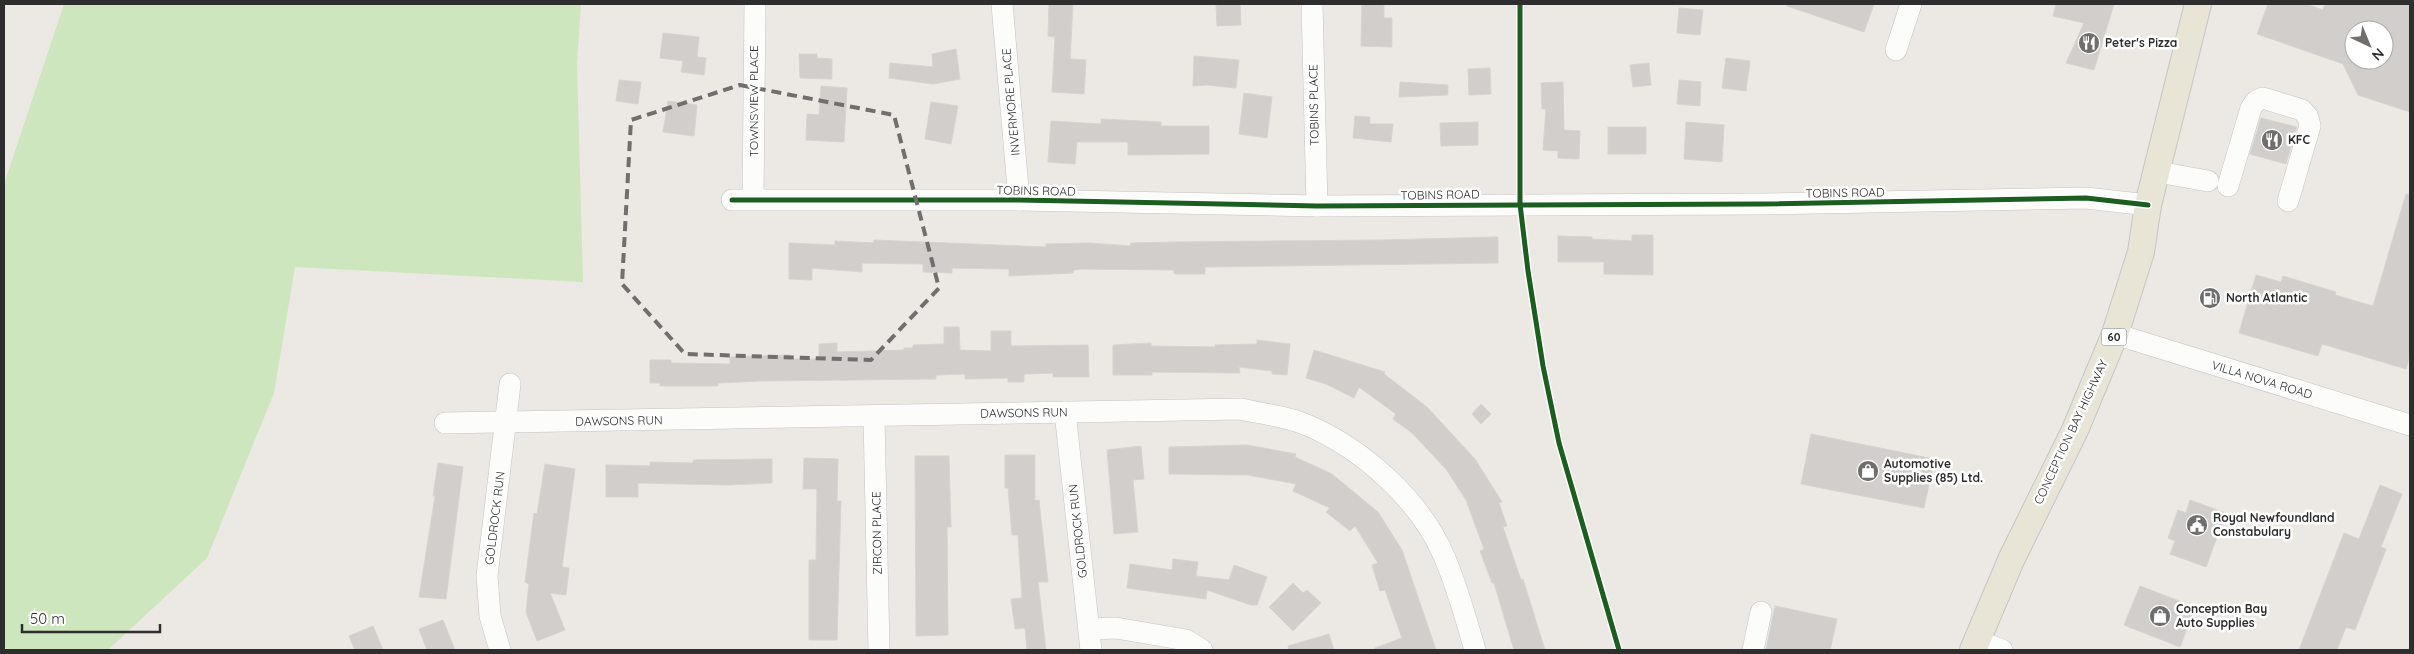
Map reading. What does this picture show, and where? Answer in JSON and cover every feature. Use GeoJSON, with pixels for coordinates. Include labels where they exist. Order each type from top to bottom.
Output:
{"type":"FeatureCollection","features":[{"type":"Feature","properties":{"kind":"main road","name":"CONCEPTION BAY HIGHWAY"},"geometry":{"type":"LineString","coordinates":[[1975,646],[2011,560],[2075,430],[2115,334],[2141,252],[2148,205],[2158,172],[2198,4]]}},
{"type":"Feature","properties":{"kind":"street","name":"TOWNSVIEW PLACE"},"geometry":{"type":"LineString","coordinates":[[742,200],[755,4]]}},
{"type":"Feature","properties":{"kind":"street","name":"INVERMORE PLACE"},"geometry":{"type":"LineString","coordinates":[[1002,4],[1019,200]]}},
{"type":"Feature","properties":{"kind":"street","name":"TOBINS PLACE"},"geometry":{"type":"LineString","coordinates":[[1312,4],[1317,206]]}},
{"type":"Feature","properties":{"kind":"street"},"geometry":{"type":"LineString","coordinates":[[1896,50],[1911,4]]}},
{"type":"Feature","properties":{"kind":"street"},"geometry":{"type":"LineString","coordinates":[[2158,172],[2218,183],[2251,108],[2256,101],[2263,98],[2302,110],[2308,117],[2310,126],[2288,201]]}},
{"type":"Feature","properties":{"kind":"street","name":"TOBINS ROAD"},"geometry":{"type":"LineString","coordinates":[[742,200],[1019,200],[1317,206],[1762,204],[2077,198],[2148,205]]}},
{"type":"Feature","properties":{"kind":"street","name":"VILLA NOVA ROAD"},"geometry":{"type":"LineString","coordinates":[[2115,334],[2410,425]]}},
{"type":"Feature","properties":{"kind":"street","name":"GOLDROCK RUN"},"geometry":{"type":"LineString","coordinates":[[500,650],[490,616],[487,583],[510,384]]}},
{"type":"Feature","properties":{"kind":"street","name":"DAWSONS RUN"},"geometry":{"type":"LineString","coordinates":[[445,423],[1241,409],[1306,425],[1336,440],[1369,461],[1398,487],[1421,518],[1444,555],[1475,650]]}},
{"type":"Feature","properties":{"kind":"street","name":"GOLDROCK RUN"},"geometry":{"type":"LineString","coordinates":[[1065,412],[1090,640]]}},
{"type":"Feature","properties":{"kind":"street","name":"ZIRCON PLACE"},"geometry":{"type":"LineString","coordinates":[[874,416],[879,650]]}},
{"type":"Feature","properties":{"kind":"street"},"geometry":{"type":"LineString","coordinates":[[1753,650],[1761,612]]}},
{"type":"Feature","properties":{"kind":"street"},"geometry":{"type":"LineString","coordinates":[[1090,640],[1116,628],[1186,640],[1202,650]]}},
{"type":"Feature","properties":{"kind":"street"},"geometry":{"type":"LineString","coordinates":[[1975,646],[2002,650]]}},
{"type":"Feature","properties":{"kind":"highlighted area"},"geometry":{"type":"Polygon","coordinates":[[[740,85],[894,115],[939,288],[871,360],[685,354],[622,284],[631,120],[740,85]]]}},
{"type":"Feature","properties":{"kind":"green space"},"geometry":{"type":"Polygon","coordinates":[[[64,4],[581,4],[577,63],[583,282],[295,267],[274,393],[207,558],[108,650],[4,650],[4,184],[64,4]]]}},
{"type":"Feature","properties":{"kind":"building"},"geometry":{"type":"Polygon","coordinates":[[[1049,4],[1073,4],[1070,59],[1086,60],[1084,94],[1052,92],[1055,37],[1048,36],[1049,4]]]}},
{"type":"Feature","properties":{"kind":"building"},"geometry":{"type":"Polygon","coordinates":[[[1216,4],[1240,4],[1241,25],[1217,26],[1216,4]]]}},
{"type":"Feature","properties":{"kind":"building"},"geometry":{"type":"Polygon","coordinates":[[[1362,4],[1384,4],[1384,18],[1392,18],[1392,47],[1361,46],[1362,4]]]}},
{"type":"Feature","properties":{"kind":"building"},"geometry":{"type":"Polygon","coordinates":[[[1787,4],[1874,4],[1864,32],[1787,6],[1787,4]]]}},
{"type":"Feature","properties":{"kind":"building","name":"Peter's Pizza"},"geometry":{"type":"Polygon","coordinates":[[[2056,4],[2114,4],[2094,70],[2066,63],[2084,23],[2053,16],[2056,4]]]}},
{"type":"Feature","properties":{"kind":"building"},"geometry":{"type":"Polygon","coordinates":[[[2268,4],[2306,4],[2323,10],[2325,4],[2410,4],[2410,112],[2358,95],[2346,70],[2394,70],[2394,20],[2344,20],[2344,66],[2343,64],[2257,34],[2268,4]]]}},
{"type":"Feature","properties":{"kind":"building"},"geometry":{"type":"Polygon","coordinates":[[[1679,8],[1703,10],[1700,35],[1677,33],[1679,8]]]}},
{"type":"Feature","properties":{"kind":"building"},"geometry":{"type":"Polygon","coordinates":[[[663,33],[699,37],[697,57],[706,58],[704,75],[681,72],[683,61],[660,58],[663,33]]]}},
{"type":"Feature","properties":{"kind":"building"},"geometry":{"type":"Polygon","coordinates":[[[956,49],[960,79],[933,84],[889,78],[890,63],[933,67],[932,54],[956,49]]]}},
{"type":"Feature","properties":{"kind":"building"},"geometry":{"type":"Polygon","coordinates":[[[799,54],[817,54],[817,58],[832,59],[832,79],[800,78],[799,54]]]}},
{"type":"Feature","properties":{"kind":"building"},"geometry":{"type":"Polygon","coordinates":[[[1194,56],[1239,60],[1236,88],[1207,85],[1193,86],[1194,56]]]}},
{"type":"Feature","properties":{"kind":"building"},"geometry":{"type":"Polygon","coordinates":[[[1726,58],[1750,61],[1746,91],[1722,88],[1726,58]]]}},
{"type":"Feature","properties":{"kind":"building"},"geometry":{"type":"Polygon","coordinates":[[[1649,63],[1651,85],[1633,87],[1630,65],[1649,63]]]}},
{"type":"Feature","properties":{"kind":"building"},"geometry":{"type":"Polygon","coordinates":[[[1490,68],[1491,94],[1469,95],[1468,69],[1490,68]]]}},
{"type":"Feature","properties":{"kind":"building"},"geometry":{"type":"Polygon","coordinates":[[[619,80],[641,82],[638,104],[616,101],[619,80]]]}},
{"type":"Feature","properties":{"kind":"building"},"geometry":{"type":"Polygon","coordinates":[[[1679,80],[1701,82],[1700,106],[1677,104],[1679,80]]]}},
{"type":"Feature","properties":{"kind":"building"},"geometry":{"type":"Polygon","coordinates":[[[1400,82],[1448,85],[1448,95],[1399,97],[1400,82]]]}},
{"type":"Feature","properties":{"kind":"building"},"geometry":{"type":"Polygon","coordinates":[[[1563,82],[1564,130],[1580,131],[1579,159],[1558,158],[1558,151],[1543,150],[1546,109],[1542,109],[1541,83],[1563,82]]]}},
{"type":"Feature","properties":{"kind":"building"},"geometry":{"type":"Polygon","coordinates":[[[821,86],[847,88],[844,142],[806,140],[807,114],[819,115],[821,86]]]}},
{"type":"Feature","properties":{"kind":"building"},"geometry":{"type":"Polygon","coordinates":[[[1244,93],[1272,97],[1267,138],[1239,134],[1244,93]]]}},
{"type":"Feature","properties":{"kind":"building"},"geometry":{"type":"Polygon","coordinates":[[[668,101],[697,105],[694,136],[663,132],[668,101]]]}},
{"type":"Feature","properties":{"kind":"building"},"geometry":{"type":"Polygon","coordinates":[[[931,102],[958,106],[951,144],[925,139],[931,102]]]}},
{"type":"Feature","properties":{"kind":"building"},"geometry":{"type":"Polygon","coordinates":[[[1355,116],[1370,117],[1370,124],[1393,124],[1391,142],[1353,138],[1355,116]]]}},
{"type":"Feature","properties":{"kind":"building","name":"KFC"},"geometry":{"type":"Polygon","coordinates":[[[2261,118],[2297,127],[2286,164],[2250,154],[2261,118]]]}},
{"type":"Feature","properties":{"kind":"building"},"geometry":{"type":"Polygon","coordinates":[[[1101,119],[1161,122],[1161,126],[1209,126],[1209,154],[1128,155],[1128,142],[1077,142],[1075,164],[1048,162],[1051,121],[1101,124],[1101,119]]]}},
{"type":"Feature","properties":{"kind":"building"},"geometry":{"type":"Polygon","coordinates":[[[1478,122],[1478,145],[1441,146],[1440,123],[1478,122]]]}},
{"type":"Feature","properties":{"kind":"building"},"geometry":{"type":"Polygon","coordinates":[[[1686,122],[1724,125],[1722,162],[1684,159],[1686,122]]]}},
{"type":"Feature","properties":{"kind":"building"},"geometry":{"type":"Polygon","coordinates":[[[1608,127],[1646,127],[1646,154],[1608,154],[1608,127]]]}},
{"type":"Feature","properties":{"kind":"building"},"geometry":{"type":"Polygon","coordinates":[[[2406,194],[2410,195],[2410,354],[2406,369],[2322,344],[2318,356],[2239,333],[2256,275],[2281,282],[2283,276],[2336,292],[2335,295],[2373,306],[2406,194]]]}},
{"type":"Feature","properties":{"kind":"building"},"geometry":{"type":"Polygon","coordinates":[[[1632,235],[1653,235],[1653,275],[1604,274],[1604,262],[1558,262],[1558,236],[1632,241],[1632,235]]]}},
{"type":"Feature","properties":{"kind":"building"},"geometry":{"type":"Polygon","coordinates":[[[1498,237],[1498,263],[1205,267],[1205,274],[1174,274],[1174,270],[1081,269],[1074,270],[1073,273],[1009,276],[1009,269],[952,268],[952,273],[923,272],[923,264],[862,263],[862,272],[812,268],[812,280],[789,279],[789,243],[835,245],[835,241],[874,243],[874,240],[1046,247],[1046,244],[1089,243],[1130,246],[1131,243],[1498,237]]]}},
{"type":"Feature","properties":{"kind":"building"},"geometry":{"type":"Polygon","coordinates":[[[944,327],[959,327],[960,350],[991,351],[991,331],[1011,331],[1011,346],[1088,345],[1089,377],[1053,377],[1053,373],[1024,374],[1024,382],[1008,382],[1008,378],[965,379],[965,374],[936,375],[936,379],[760,381],[718,383],[718,386],[660,386],[660,383],[650,383],[650,360],[671,360],[671,363],[730,364],[730,357],[790,355],[790,359],[819,359],[819,344],[837,343],[837,352],[904,350],[904,348],[913,348],[913,345],[944,344],[944,327]]]}},
{"type":"Feature","properties":{"kind":"building"},"geometry":{"type":"Polygon","coordinates":[[[1257,340],[1290,344],[1287,375],[1239,367],[1240,373],[1152,372],[1152,375],[1113,375],[1113,345],[1151,343],[1151,346],[1215,347],[1215,345],[1257,344],[1257,340]]]}},
{"type":"Feature","properties":{"kind":"building"},"geometry":{"type":"Polygon","coordinates":[[[1314,350],[1385,372],[1384,374],[1427,407],[1475,459],[1502,502],[1499,503],[1507,526],[1503,527],[1521,580],[1523,579],[1545,650],[1514,650],[1494,583],[1492,583],[1480,551],[1484,549],[1466,500],[1446,469],[1412,433],[1393,419],[1396,414],[1359,387],[1354,398],[1326,384],[1306,378],[1314,350]]]}},
{"type":"Feature","properties":{"kind":"building"},"geometry":{"type":"Polygon","coordinates":[[[1481,404],[1491,414],[1481,424],[1472,414],[1481,404]]]}},
{"type":"Feature","properties":{"kind":"building","name":"Automotive Supplies (85) Ltd."},"geometry":{"type":"Polygon","coordinates":[[[1811,434],[1934,459],[1924,508],[1801,484],[1811,434]]]}},
{"type":"Feature","properties":{"kind":"building"},"geometry":{"type":"Polygon","coordinates":[[[1247,445],[1296,454],[1295,457],[1332,474],[1378,512],[1402,550],[1436,650],[1375,650],[1375,648],[1402,638],[1385,590],[1380,591],[1372,565],[1378,563],[1355,526],[1350,531],[1326,512],[1330,508],[1293,491],[1296,484],[1248,475],[1169,474],[1169,447],[1247,445]]]}},
{"type":"Feature","properties":{"kind":"building"},"geometry":{"type":"Polygon","coordinates":[[[1141,446],[1144,479],[1133,480],[1138,532],[1114,534],[1107,450],[1141,446]]]}},
{"type":"Feature","properties":{"kind":"building"},"geometry":{"type":"Polygon","coordinates":[[[1005,455],[1035,455],[1035,501],[1039,500],[1048,582],[1038,582],[1046,650],[1027,650],[1025,628],[1015,629],[1011,599],[1022,598],[1018,535],[1012,535],[1008,488],[1005,488],[1005,455]]]}},
{"type":"Feature","properties":{"kind":"building"},"geometry":{"type":"Polygon","coordinates":[[[915,456],[949,456],[951,527],[947,527],[948,635],[916,636],[915,456]]]}},
{"type":"Feature","properties":{"kind":"building"},"geometry":{"type":"Polygon","coordinates":[[[804,458],[838,459],[837,501],[841,501],[837,640],[809,640],[809,560],[816,560],[817,489],[803,489],[804,458]]]}},
{"type":"Feature","properties":{"kind":"building"},"geometry":{"type":"Polygon","coordinates":[[[772,459],[772,483],[729,485],[638,483],[638,497],[606,497],[606,465],[650,466],[650,462],[693,463],[693,460],[772,459]]]}},
{"type":"Feature","properties":{"kind":"building"},"geometry":{"type":"Polygon","coordinates":[[[438,463],[463,467],[446,599],[419,597],[435,496],[433,496],[438,463]]]}},
{"type":"Feature","properties":{"kind":"building"},"geometry":{"type":"Polygon","coordinates":[[[545,464],[575,469],[562,567],[569,568],[566,595],[550,593],[565,630],[537,641],[526,612],[529,584],[525,582],[534,513],[537,514],[545,464]]]}},
{"type":"Feature","properties":{"kind":"building"},"geometry":{"type":"Polygon","coordinates":[[[2380,485],[2402,494],[2381,547],[2386,549],[2355,630],[2346,627],[2337,650],[2299,650],[2344,533],[2359,539],[2380,485]]]}},
{"type":"Feature","properties":{"kind":"building","name":"Royal Newfoundland Constabulary"},"geometry":{"type":"Polygon","coordinates":[[[2190,500],[2226,513],[2206,567],[2170,554],[2175,541],[2168,538],[2178,510],[2186,513],[2190,500]]]}},
{"type":"Feature","properties":{"kind":"building"},"geometry":{"type":"Polygon","coordinates":[[[1173,559],[1198,562],[1196,576],[1229,580],[1234,565],[1267,577],[1257,605],[1251,605],[1207,590],[1206,599],[1127,588],[1130,564],[1172,570],[1173,559]]]}},
{"type":"Feature","properties":{"kind":"building"},"geometry":{"type":"Polygon","coordinates":[[[1293,583],[1303,593],[1307,590],[1321,603],[1293,631],[1269,607],[1293,583]]]}},
{"type":"Feature","properties":{"kind":"building","name":"Conception Bay Auto Supplies"},"geometry":{"type":"Polygon","coordinates":[[[2140,586],[2195,607],[2180,647],[2124,625],[2140,586]]]}},
{"type":"Feature","properties":{"kind":"building"},"geometry":{"type":"Polygon","coordinates":[[[1775,606],[1837,619],[1830,650],[1766,650],[1775,606]]]}},
{"type":"Feature","properties":{"kind":"building"},"geometry":{"type":"Polygon","coordinates":[[[443,620],[455,650],[427,650],[419,629],[443,620]]]}},
{"type":"Feature","properties":{"kind":"building"},"geometry":{"type":"Polygon","coordinates":[[[373,626],[383,650],[355,650],[349,636],[373,626]]]}},
{"type":"Feature","properties":{"kind":"building"},"geometry":{"type":"Polygon","coordinates":[[[1329,634],[1334,650],[1289,650],[1288,646],[1329,634]]]}},
{"type":"Feature","properties":{"kind":"cycle path"},"geometry":{"type":"LineString","coordinates":[[1520,4],[1520,204],[1528,271],[1543,366],[1559,443],[1619,650]]}},
{"type":"Feature","properties":{"kind":"cycle path"},"geometry":{"type":"LineString","coordinates":[[732,200],[1019,200],[1317,206],[1762,204],[2086,198],[2148,205]]}},
{"type":"Feature","properties":{"kind":"place","name":"Peter's Pizza"},"geometry":{"type":"Point","coordinates":[2089,43]}},
{"type":"Feature","properties":{"kind":"place","name":"KFC"},"geometry":{"type":"Point","coordinates":[2272,140]}},
{"type":"Feature","properties":{"kind":"place","name":"North Atlantic"},"geometry":{"type":"Point","coordinates":[2210,298]}},
{"type":"Feature","properties":{"kind":"place","name":"Automotive Supplies (85) Ltd."},"geometry":{"type":"Point","coordinates":[1868,471]}},
{"type":"Feature","properties":{"kind":"place","name":"Royal Newfoundland Constabulary"},"geometry":{"type":"Point","coordinates":[2197,525]}},
{"type":"Feature","properties":{"kind":"place","name":"Conception Bay Auto Supplies"},"geometry":{"type":"Point","coordinates":[2160,616]}}]}
